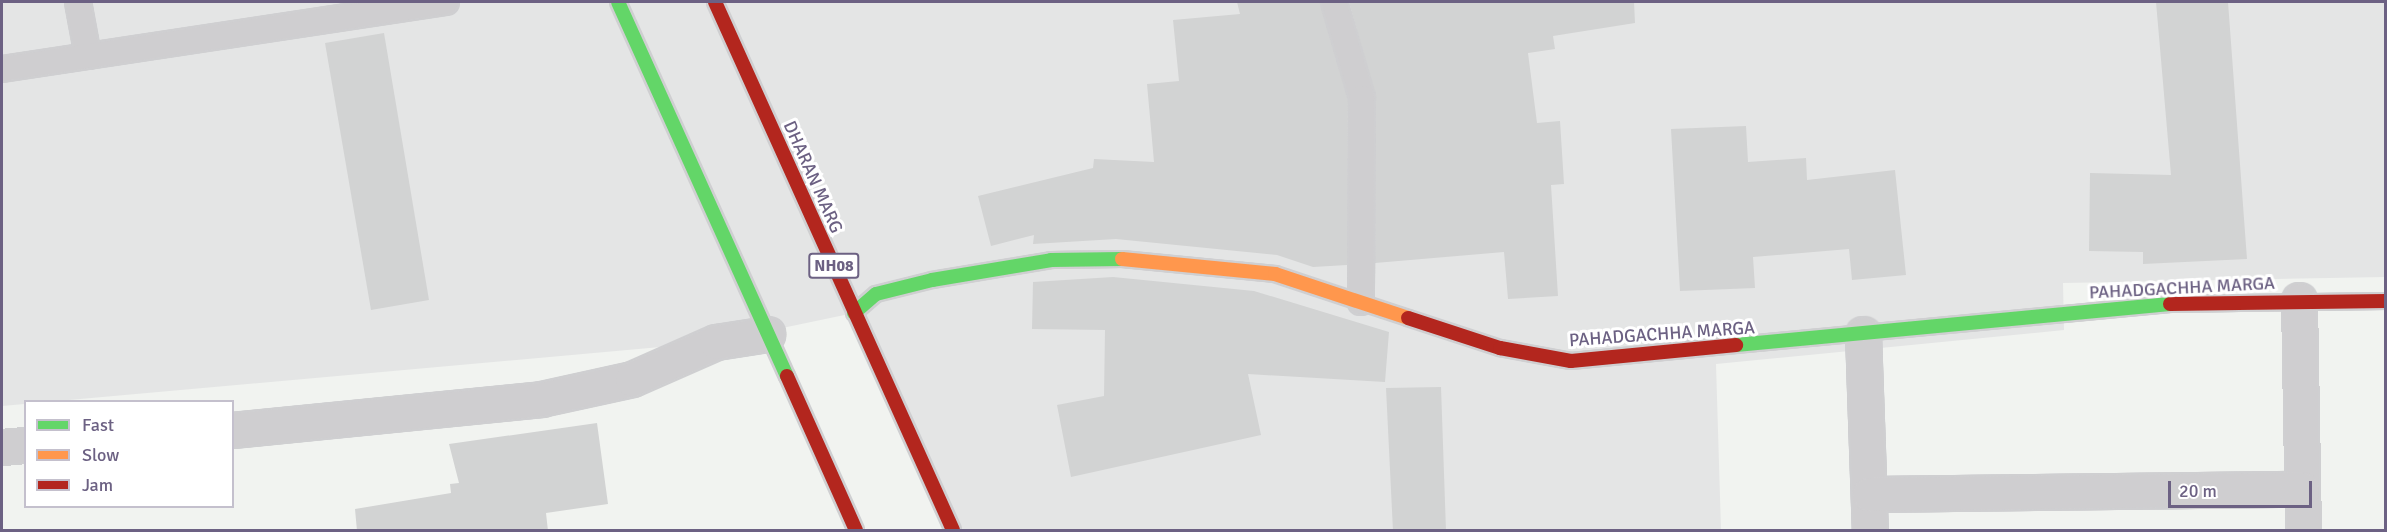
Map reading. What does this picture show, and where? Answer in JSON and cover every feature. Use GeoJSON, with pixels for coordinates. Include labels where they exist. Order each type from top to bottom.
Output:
{"type":"FeatureCollection","features":[{"type":"Feature","properties":{"kind":"street"},"geometry":{"type":"LineString","coordinates":[[618,2],[856,531]]}},
{"type":"Feature","properties":{"kind":"street","name":"DHARAN MARG"},"geometry":{"type":"LineString","coordinates":[[715,2],[953,531]]}},
{"type":"Feature","properties":{"kind":"street","name":"PAHADGACHHA MARGA"},"geometry":{"type":"LineString","coordinates":[[854,313],[876,294],[932,280],[1051,260],[1114,258],[1275,273],[1500,348],[1571,361],[1863,334],[2145,304],[2299,300],[2385,301]]}},
{"type":"Feature","properties":{"kind":"street"},"geometry":{"type":"LineString","coordinates":[[2299,300],[2303,531]]}},
{"type":"Feature","properties":{"kind":"street"},"geometry":{"type":"LineString","coordinates":[[234,430],[541,399],[632,378],[716,342],[767,334]]}},
{"type":"Feature","properties":{"kind":"street"},"geometry":{"type":"LineString","coordinates":[[1863,334],[1870,531]]}},
{"type":"Feature","properties":{"kind":"street"},"geometry":{"type":"LineString","coordinates":[[2,447],[24,445]]}},
{"type":"Feature","properties":{"kind":"street"},"geometry":{"type":"LineString","coordinates":[[1869,494],[2302,489]]}},
{"type":"Feature","properties":{"kind":"lane"},"geometry":{"type":"LineString","coordinates":[[78,2],[88,56]]}},
{"type":"Feature","properties":{"kind":"lane"},"geometry":{"type":"LineString","coordinates":[[2,69],[446,2]]}},
{"type":"Feature","properties":{"kind":"lane"},"geometry":{"type":"LineString","coordinates":[[1334,2],[1362,98],[1361,302]]}},
{"type":"Feature","properties":{"kind":"shaded area"},"geometry":{"type":"Polygon","coordinates":[[[2,2],[2385,2],[2385,277],[2063,283],[2064,330],[1716,364],[1721,530],[953,530],[854,313],[716,342],[69,400],[24,400],[24,404],[2,406],[2,2]]]}},
{"type":"Feature","properties":{"kind":"building"},"geometry":{"type":"Polygon","coordinates":[[[1237,2],[1320,2],[1348,100],[1347,265],[1313,267],[1277,255],[1116,239],[1033,244],[1034,235],[991,246],[978,196],[1093,168],[1094,159],[1154,162],[1147,84],[1179,81],[1173,20],[1240,14],[1237,2]]]}},
{"type":"Feature","properties":{"kind":"building"},"geometry":{"type":"Polygon","coordinates":[[[1349,2],[1634,2],[1635,23],[1553,36],[1555,49],[1528,53],[1537,123],[1560,121],[1564,184],[1551,185],[1558,296],[1508,299],[1504,252],[1375,263],[1376,98],[1349,2]]]}},
{"type":"Feature","properties":{"kind":"building"},"geometry":{"type":"Polygon","coordinates":[[[2156,2],[2228,2],[2247,259],[2143,264],[2143,252],[2089,251],[2090,173],[2171,175],[2156,2]]]}},
{"type":"Feature","properties":{"kind":"building"},"geometry":{"type":"Polygon","coordinates":[[[384,33],[429,300],[371,310],[325,43],[384,33]]]}},
{"type":"Feature","properties":{"kind":"building"},"geometry":{"type":"Polygon","coordinates":[[[1746,126],[1748,162],[1806,158],[1807,180],[1895,170],[1906,275],[1852,280],[1849,249],[1753,257],[1755,288],[1680,291],[1671,129],[1746,126]]]}},
{"type":"Feature","properties":{"kind":"building"},"geometry":{"type":"Polygon","coordinates":[[[1113,277],[1254,291],[1389,332],[1385,382],[1248,374],[1261,435],[1071,477],[1057,405],[1104,396],[1105,330],[1032,329],[1033,282],[1113,277]]]}},
{"type":"Feature","properties":{"kind":"building"},"geometry":{"type":"Polygon","coordinates":[[[1441,387],[1446,531],[1393,531],[1386,388],[1441,387]]]}},
{"type":"Feature","properties":{"kind":"building"},"geometry":{"type":"Polygon","coordinates":[[[597,423],[608,504],[546,513],[548,531],[357,531],[355,509],[451,493],[450,484],[459,483],[449,444],[597,423]]]}},
{"type":"Feature","properties":{"kind":"traffic: fast"},"geometry":{"type":"LineString","coordinates":[[618,2],[787,376]]}},
{"type":"Feature","properties":{"kind":"traffic: fast"},"geometry":{"type":"LineString","coordinates":[[854,313],[876,294],[932,280],[1051,260],[1122,259]]}},
{"type":"Feature","properties":{"kind":"traffic: fast"},"geometry":{"type":"LineString","coordinates":[[1736,345],[2170,304]]}},
{"type":"Feature","properties":{"kind":"traffic: slow"},"geometry":{"type":"LineString","coordinates":[[1122,259],[1275,274],[1408,318]]}},
{"type":"Feature","properties":{"kind":"traffic: jam"},"geometry":{"type":"LineString","coordinates":[[715,2],[953,530]]}},
{"type":"Feature","properties":{"kind":"traffic: jam"},"geometry":{"type":"LineString","coordinates":[[2170,304],[2386,301]]}},
{"type":"Feature","properties":{"kind":"traffic: jam"},"geometry":{"type":"LineString","coordinates":[[1408,318],[1500,348],[1571,361],[1736,345]]}},
{"type":"Feature","properties":{"kind":"traffic: jam"},"geometry":{"type":"LineString","coordinates":[[787,376],[856,530]]}}]}
